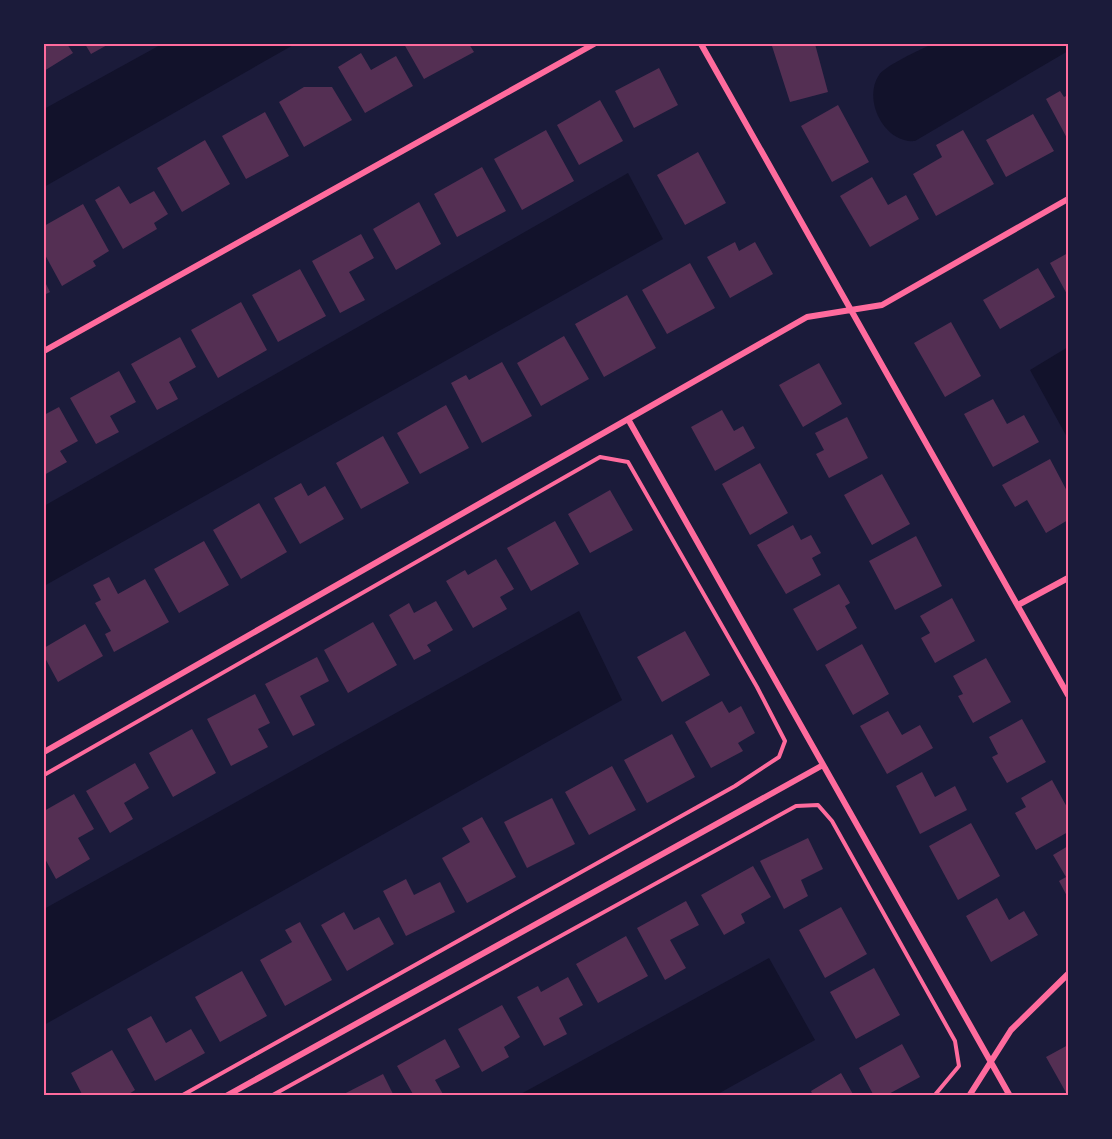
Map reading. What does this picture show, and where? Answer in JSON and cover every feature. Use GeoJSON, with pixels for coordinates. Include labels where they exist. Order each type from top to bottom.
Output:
{"type":"FeatureCollection","features":[{"type":"Feature","properties":{"kind":"street"},"geometry":{"type":"LineString","coordinates":[[44,351],[594,44]]}},
{"type":"Feature","properties":{"kind":"street"},"geometry":{"type":"LineString","coordinates":[[701,44],[1068,695]]}},
{"type":"Feature","properties":{"kind":"street"},"geometry":{"type":"LineString","coordinates":[[44,752],[807,317],[882,305],[1068,199]]}},
{"type":"Feature","properties":{"kind":"street"},"geometry":{"type":"LineString","coordinates":[[628,419],[1010,1095]]}},
{"type":"Feature","properties":{"kind":"street"},"geometry":{"type":"LineString","coordinates":[[1018,605],[1068,578]]}},
{"type":"Feature","properties":{"kind":"street"},"geometry":{"type":"LineString","coordinates":[[226,1095],[824,765]]}},
{"type":"Feature","properties":{"kind":"street"},"geometry":{"type":"LineString","coordinates":[[969,1095],[1011,1030],[1068,974]]}},
{"type":"Feature","properties":{"kind":"path"},"geometry":{"type":"LineString","coordinates":[[44,775],[600,457],[628,462],[757,687],[785,741],[779,757],[725,792],[181,1095]]}},
{"type":"Feature","properties":{"kind":"path"},"geometry":{"type":"LineString","coordinates":[[271,1095],[788,810],[796,806],[818,806],[832,821],[956,1041],[959,1066],[934,1095]]}},
{"type":"Feature","properties":{"kind":"shaded area"},"geometry":{"type":"Polygon","coordinates":[[[162,44],[295,44],[44,187],[44,109],[162,44]]]}},
{"type":"Feature","properties":{"kind":"shaded area"},"geometry":{"type":"Polygon","coordinates":[[[932,44],[1068,44],[1068,51],[915,141],[904,140],[886,128],[879,118],[873,96],[874,85],[883,71],[932,44]]]}},
{"type":"Feature","properties":{"kind":"shaded area"},"geometry":{"type":"Polygon","coordinates":[[[628,173],[663,239],[44,586],[44,506],[628,173]]]}},
{"type":"Feature","properties":{"kind":"shaded area"},"geometry":{"type":"Polygon","coordinates":[[[1068,347],[1068,439],[1030,370],[1068,347]]]}},
{"type":"Feature","properties":{"kind":"shaded area"},"geometry":{"type":"Polygon","coordinates":[[[579,611],[622,700],[44,1025],[44,909],[579,611]]]}},
{"type":"Feature","properties":{"kind":"shaded area"},"geometry":{"type":"Polygon","coordinates":[[[769,958],[815,1040],[716,1095],[519,1095],[769,958]]]}},
{"type":"Feature","properties":{"kind":"building"},"geometry":{"type":"Polygon","coordinates":[[[44,44],[67,44],[73,53],[44,71],[44,44]]]}},
{"type":"Feature","properties":{"kind":"building"},"geometry":{"type":"Polygon","coordinates":[[[85,44],[109,44],[91,54],[85,44]]]}},
{"type":"Feature","properties":{"kind":"building"},"geometry":{"type":"Polygon","coordinates":[[[404,44],[469,44],[474,52],[424,79],[404,44]]]}},
{"type":"Feature","properties":{"kind":"building"},"geometry":{"type":"Polygon","coordinates":[[[815,44],[828,92],[790,102],[772,46],[815,44]]]}},
{"type":"Feature","properties":{"kind":"building"},"geometry":{"type":"Polygon","coordinates":[[[361,53],[371,70],[396,56],[413,86],[365,113],[338,67],[361,53]]]}},
{"type":"Feature","properties":{"kind":"building"},"geometry":{"type":"Polygon","coordinates":[[[659,68],[678,105],[634,128],[615,91],[659,68]]]}},
{"type":"Feature","properties":{"kind":"building"},"geometry":{"type":"Polygon","coordinates":[[[304,87],[332,87],[352,120],[304,147],[279,102],[304,87]]]}},
{"type":"Feature","properties":{"kind":"building"},"geometry":{"type":"Polygon","coordinates":[[[1060,91],[1064,97],[1068,95],[1068,140],[1046,99],[1060,91]]]}},
{"type":"Feature","properties":{"kind":"building"},"geometry":{"type":"Polygon","coordinates":[[[600,100],[623,141],[579,165],[557,125],[600,100]]]}},
{"type":"Feature","properties":{"kind":"building"},"geometry":{"type":"Polygon","coordinates":[[[838,105],[869,162],[832,182],[801,126],[838,105]]]}},
{"type":"Feature","properties":{"kind":"building"},"geometry":{"type":"Polygon","coordinates":[[[265,112],[289,156],[246,179],[222,136],[265,112]]]}},
{"type":"Feature","properties":{"kind":"building"},"geometry":{"type":"Polygon","coordinates":[[[1033,114],[1054,151],[1006,177],[986,140],[1033,114]]]}},
{"type":"Feature","properties":{"kind":"building"},"geometry":{"type":"Polygon","coordinates":[[[546,130],[574,181],[522,210],[494,159],[546,130]]]}},
{"type":"Feature","properties":{"kind":"building"},"geometry":{"type":"Polygon","coordinates":[[[963,130],[994,184],[936,216],[913,174],[942,157],[936,145],[963,130]]]}},
{"type":"Feature","properties":{"kind":"building"},"geometry":{"type":"Polygon","coordinates":[[[205,140],[230,184],[182,212],[157,168],[205,140]]]}},
{"type":"Feature","properties":{"kind":"building"},"geometry":{"type":"Polygon","coordinates":[[[698,152],[726,203],[685,225],[657,175],[698,152]]]}},
{"type":"Feature","properties":{"kind":"building"},"geometry":{"type":"Polygon","coordinates":[[[482,167],[506,211],[457,237],[434,194],[482,167]]]}},
{"type":"Feature","properties":{"kind":"building"},"geometry":{"type":"Polygon","coordinates":[[[872,177],[888,205],[906,195],[919,219],[870,247],[840,196],[872,177]]]}},
{"type":"Feature","properties":{"kind":"building"},"geometry":{"type":"Polygon","coordinates":[[[119,186],[130,204],[154,191],[168,214],[154,223],[157,229],[123,249],[95,200],[119,186]]]}},
{"type":"Feature","properties":{"kind":"building"},"geometry":{"type":"Polygon","coordinates":[[[419,202],[441,244],[396,270],[373,229],[419,202]]]}},
{"type":"Feature","properties":{"kind":"building"},"geometry":{"type":"Polygon","coordinates":[[[83,204],[109,251],[93,261],[96,266],[62,286],[44,253],[44,226],[83,204]]]}},
{"type":"Feature","properties":{"kind":"building"},"geometry":{"type":"Polygon","coordinates":[[[361,234],[374,258],[349,272],[365,300],[340,313],[312,261],[361,234]]]}},
{"type":"Feature","properties":{"kind":"building"},"geometry":{"type":"Polygon","coordinates":[[[735,242],[739,251],[755,242],[773,274],[730,298],[707,257],[735,242]]]}},
{"type":"Feature","properties":{"kind":"building"},"geometry":{"type":"Polygon","coordinates":[[[1068,253],[1068,296],[1050,263],[1068,253]]]}},
{"type":"Feature","properties":{"kind":"building"},"geometry":{"type":"Polygon","coordinates":[[[690,263],[715,308],[667,334],[642,290],[690,263]]]}},
{"type":"Feature","properties":{"kind":"building"},"geometry":{"type":"Polygon","coordinates":[[[1038,268],[1055,297],[1000,329],[983,300],[1038,268]]]}},
{"type":"Feature","properties":{"kind":"building"},"geometry":{"type":"Polygon","coordinates":[[[300,269],[326,316],[278,342],[252,295],[300,269]]]}},
{"type":"Feature","properties":{"kind":"building"},"geometry":{"type":"Polygon","coordinates":[[[44,280],[50,292],[44,295],[44,280]]]}},
{"type":"Feature","properties":{"kind":"building"},"geometry":{"type":"Polygon","coordinates":[[[627,295],[656,348],[604,377],[575,324],[627,295]]]}},
{"type":"Feature","properties":{"kind":"building"},"geometry":{"type":"Polygon","coordinates":[[[241,302],[267,350],[218,378],[191,330],[241,302]]]}},
{"type":"Feature","properties":{"kind":"building"},"geometry":{"type":"Polygon","coordinates":[[[951,322],[981,376],[945,397],[914,343],[951,322]]]}},
{"type":"Feature","properties":{"kind":"building"},"geometry":{"type":"Polygon","coordinates":[[[564,336],[589,379],[541,406],[517,363],[564,336]]]}},
{"type":"Feature","properties":{"kind":"building"},"geometry":{"type":"Polygon","coordinates":[[[180,337],[196,367],[169,382],[178,399],[157,410],[131,364],[180,337]]]}},
{"type":"Feature","properties":{"kind":"building"},"geometry":{"type":"Polygon","coordinates":[[[502,362],[532,416],[482,443],[451,383],[466,375],[469,380],[502,362]]]}},
{"type":"Feature","properties":{"kind":"building"},"geometry":{"type":"Polygon","coordinates":[[[819,363],[842,404],[803,427],[779,385],[819,363]]]}},
{"type":"Feature","properties":{"kind":"building"},"geometry":{"type":"Polygon","coordinates":[[[119,371],[136,402],[110,416],[119,432],[96,444],[70,398],[119,371]]]}},
{"type":"Feature","properties":{"kind":"building"},"geometry":{"type":"Polygon","coordinates":[[[993,399],[1007,424],[1024,415],[1039,442],[993,467],[964,414],[993,399]]]}},
{"type":"Feature","properties":{"kind":"building"},"geometry":{"type":"Polygon","coordinates":[[[446,405],[469,448],[420,474],[397,433],[446,405]]]}},
{"type":"Feature","properties":{"kind":"building"},"geometry":{"type":"Polygon","coordinates":[[[59,407],[78,441],[60,451],[67,462],[44,475],[44,415],[59,407]]]}},
{"type":"Feature","properties":{"kind":"building"},"geometry":{"type":"Polygon","coordinates":[[[722,410],[734,431],[743,426],[755,448],[715,471],[691,427],[722,410]]]}},
{"type":"Feature","properties":{"kind":"building"},"geometry":{"type":"Polygon","coordinates":[[[847,417],[868,458],[829,478],[816,454],[824,450],[815,433],[847,417]]]}},
{"type":"Feature","properties":{"kind":"building"},"geometry":{"type":"Polygon","coordinates":[[[383,436],[409,483],[361,509],[336,463],[383,436]]]}},
{"type":"Feature","properties":{"kind":"building"},"geometry":{"type":"Polygon","coordinates":[[[1050,459],[1068,493],[1068,520],[1046,533],[1027,500],[1015,507],[1002,485],[1050,459]]]}},
{"type":"Feature","properties":{"kind":"building"},"geometry":{"type":"Polygon","coordinates":[[[760,463],[788,513],[750,535],[722,484],[760,463]]]}},
{"type":"Feature","properties":{"kind":"building"},"geometry":{"type":"Polygon","coordinates":[[[882,474],[910,524],[872,545],[844,495],[882,474]]]}},
{"type":"Feature","properties":{"kind":"building"},"geometry":{"type":"Polygon","coordinates":[[[301,483],[308,496],[325,486],[344,519],[300,544],[274,498],[301,483]]]}},
{"type":"Feature","properties":{"kind":"building"},"geometry":{"type":"Polygon","coordinates":[[[610,490],[633,530],[590,553],[568,514],[610,490]]]}},
{"type":"Feature","properties":{"kind":"building"},"geometry":{"type":"Polygon","coordinates":[[[259,503],[287,552],[241,579],[213,530],[259,503]]]}},
{"type":"Feature","properties":{"kind":"building"},"geometry":{"type":"Polygon","coordinates":[[[555,521],[579,564],[531,591],[507,548],[555,521]]]}},
{"type":"Feature","properties":{"kind":"building"},"geometry":{"type":"Polygon","coordinates":[[[793,525],[801,540],[811,535],[821,553],[812,558],[821,575],[786,594],[757,545],[793,525]]]}},
{"type":"Feature","properties":{"kind":"building"},"geometry":{"type":"Polygon","coordinates":[[[916,536],[942,586],[895,610],[869,561],[916,536]]]}},
{"type":"Feature","properties":{"kind":"building"},"geometry":{"type":"Polygon","coordinates":[[[204,541],[229,585],[179,613],[154,569],[204,541]]]}},
{"type":"Feature","properties":{"kind":"building"},"geometry":{"type":"Polygon","coordinates":[[[496,559],[514,589],[500,597],[507,609],[473,628],[446,581],[465,570],[468,575],[496,559]]]}},
{"type":"Feature","properties":{"kind":"building"},"geometry":{"type":"Polygon","coordinates":[[[109,577],[118,594],[145,579],[169,622],[114,652],[105,634],[111,631],[95,603],[101,600],[93,585],[109,577]]]}},
{"type":"Feature","properties":{"kind":"building"},"geometry":{"type":"Polygon","coordinates":[[[839,584],[850,603],[845,606],[857,628],[817,651],[793,609],[839,584]]]}},
{"type":"Feature","properties":{"kind":"building"},"geometry":{"type":"Polygon","coordinates":[[[952,598],[975,641],[935,663],[921,638],[930,633],[920,616],[952,598]]]}},
{"type":"Feature","properties":{"kind":"building"},"geometry":{"type":"Polygon","coordinates":[[[436,601],[453,630],[427,645],[431,651],[414,660],[389,615],[409,603],[414,613],[436,601]]]}},
{"type":"Feature","properties":{"kind":"building"},"geometry":{"type":"Polygon","coordinates":[[[373,622],[397,665],[348,693],[324,650],[373,622]]]}},
{"type":"Feature","properties":{"kind":"building"},"geometry":{"type":"Polygon","coordinates":[[[85,624],[103,656],[58,682],[44,656],[44,648],[85,624]]]}},
{"type":"Feature","properties":{"kind":"building"},"geometry":{"type":"Polygon","coordinates":[[[685,631],[710,675],[662,702],[637,657],[685,631]]]}},
{"type":"Feature","properties":{"kind":"building"},"geometry":{"type":"Polygon","coordinates":[[[862,644],[889,694],[853,715],[825,665],[862,644]]]}},
{"type":"Feature","properties":{"kind":"building"},"geometry":{"type":"Polygon","coordinates":[[[317,657],[329,681],[300,696],[315,725],[293,736],[265,684],[317,657]]]}},
{"type":"Feature","properties":{"kind":"building"},"geometry":{"type":"Polygon","coordinates":[[[986,658],[1011,702],[973,723],[958,696],[963,694],[953,676],[986,658]]]}},
{"type":"Feature","properties":{"kind":"building"},"geometry":{"type":"Polygon","coordinates":[[[255,694],[270,723],[258,729],[268,747],[231,766],[207,719],[255,694]]]}},
{"type":"Feature","properties":{"kind":"building"},"geometry":{"type":"Polygon","coordinates":[[[722,701],[729,713],[741,706],[755,733],[738,743],[743,751],[711,768],[685,722],[722,701]]]}},
{"type":"Feature","properties":{"kind":"building"},"geometry":{"type":"Polygon","coordinates":[[[888,711],[902,735],[920,725],[933,748],[887,774],[860,726],[888,711]]]}},
{"type":"Feature","properties":{"kind":"building"},"geometry":{"type":"Polygon","coordinates":[[[1022,719],[1046,762],[1007,783],[992,757],[998,754],[989,737],[1022,719]]]}},
{"type":"Feature","properties":{"kind":"building"},"geometry":{"type":"Polygon","coordinates":[[[192,729],[216,773],[173,797],[149,753],[192,729]]]}},
{"type":"Feature","properties":{"kind":"building"},"geometry":{"type":"Polygon","coordinates":[[[672,734],[695,777],[647,803],[624,760],[672,734]]]}},
{"type":"Feature","properties":{"kind":"building"},"geometry":{"type":"Polygon","coordinates":[[[135,763],[149,788],[124,803],[133,819],[110,833],[86,791],[135,763]]]}},
{"type":"Feature","properties":{"kind":"building"},"geometry":{"type":"Polygon","coordinates":[[[612,766],[636,810],[589,835],[565,792],[612,766]]]}},
{"type":"Feature","properties":{"kind":"building"},"geometry":{"type":"Polygon","coordinates":[[[922,772],[935,797],[955,786],[967,810],[920,834],[896,786],[922,772]]]}},
{"type":"Feature","properties":{"kind":"building"},"geometry":{"type":"Polygon","coordinates":[[[1052,780],[1068,809],[1068,832],[1036,850],[1015,813],[1026,807],[1021,798],[1052,780]]]}},
{"type":"Feature","properties":{"kind":"building"},"geometry":{"type":"Polygon","coordinates":[[[74,794],[94,829],[78,838],[90,859],[56,879],[44,857],[44,811],[74,794]]]}},
{"type":"Feature","properties":{"kind":"building"},"geometry":{"type":"Polygon","coordinates":[[[552,798],[575,844],[527,868],[504,822],[552,798]]]}},
{"type":"Feature","properties":{"kind":"building"},"geometry":{"type":"Polygon","coordinates":[[[482,817],[516,877],[467,903],[442,858],[470,842],[462,828],[482,817]]]}},
{"type":"Feature","properties":{"kind":"building"},"geometry":{"type":"Polygon","coordinates":[[[971,823],[1000,876],[958,900],[929,846],[971,823]]]}},
{"type":"Feature","properties":{"kind":"building"},"geometry":{"type":"Polygon","coordinates":[[[808,838],[823,869],[801,880],[808,896],[784,909],[760,861],[808,838]]]}},
{"type":"Feature","properties":{"kind":"building"},"geometry":{"type":"Polygon","coordinates":[[[1068,846],[1068,898],[1059,881],[1066,877],[1053,855],[1068,846]]]}},
{"type":"Feature","properties":{"kind":"building"},"geometry":{"type":"Polygon","coordinates":[[[753,866],[771,897],[741,914],[745,923],[724,935],[701,895],[753,866]]]}},
{"type":"Feature","properties":{"kind":"building"},"geometry":{"type":"Polygon","coordinates":[[[406,879],[414,895],[440,882],[455,912],[406,936],[383,891],[406,879]]]}},
{"type":"Feature","properties":{"kind":"building"},"geometry":{"type":"Polygon","coordinates":[[[997,898],[1009,920],[1024,911],[1038,935],[991,962],[966,916],[997,898]]]}},
{"type":"Feature","properties":{"kind":"building"},"geometry":{"type":"Polygon","coordinates":[[[686,901],[699,925],[670,940],[686,968],[665,980],[637,928],[686,901]]]}},
{"type":"Feature","properties":{"kind":"building"},"geometry":{"type":"Polygon","coordinates":[[[841,907],[867,954],[825,978],[799,930],[841,907]]]}},
{"type":"Feature","properties":{"kind":"building"},"geometry":{"type":"Polygon","coordinates":[[[344,912],[354,930],[379,917],[394,944],[347,971],[321,925],[344,912]]]}},
{"type":"Feature","properties":{"kind":"building"},"geometry":{"type":"Polygon","coordinates":[[[300,922],[332,980],[285,1006],[260,960],[292,942],[285,930],[300,922]]]}},
{"type":"Feature","properties":{"kind":"building"},"geometry":{"type":"Polygon","coordinates":[[[626,936],[648,976],[598,1003],[576,964],[626,936]]]}},
{"type":"Feature","properties":{"kind":"building"},"geometry":{"type":"Polygon","coordinates":[[[874,968],[900,1015],[856,1039],[830,992],[874,968]]]}},
{"type":"Feature","properties":{"kind":"building"},"geometry":{"type":"Polygon","coordinates":[[[242,971],[267,1016],[220,1042],[195,997],[242,971]]]}},
{"type":"Feature","properties":{"kind":"building"},"geometry":{"type":"Polygon","coordinates":[[[568,977],[583,1005],[559,1018],[567,1034],[544,1046],[517,997],[538,986],[541,992],[568,977]]]}},
{"type":"Feature","properties":{"kind":"building"},"geometry":{"type":"Polygon","coordinates":[[[502,1005],[520,1037],[504,1047],[509,1057],[482,1072],[458,1029],[502,1005]]]}},
{"type":"Feature","properties":{"kind":"building"},"geometry":{"type":"Polygon","coordinates":[[[151,1016],[166,1043],[191,1029],[205,1053],[155,1081],[127,1029],[151,1016]]]}},
{"type":"Feature","properties":{"kind":"building"},"geometry":{"type":"Polygon","coordinates":[[[445,1039],[460,1067],[435,1080],[444,1096],[414,1096],[397,1066],[445,1039]]]}},
{"type":"Feature","properties":{"kind":"building"},"geometry":{"type":"Polygon","coordinates":[[[902,1044],[920,1077],[885,1096],[874,1096],[859,1068],[902,1044]]]}},
{"type":"Feature","properties":{"kind":"building"},"geometry":{"type":"Polygon","coordinates":[[[1068,1045],[1068,1096],[1046,1057],[1068,1045]]]}},
{"type":"Feature","properties":{"kind":"building"},"geometry":{"type":"Polygon","coordinates":[[[112,1050],[135,1090],[126,1096],[83,1096],[71,1073],[112,1050]]]}},
{"type":"Feature","properties":{"kind":"building"},"geometry":{"type":"Polygon","coordinates":[[[841,1073],[854,1096],[813,1096],[811,1091],[841,1073]]]}},
{"type":"Feature","properties":{"kind":"building"},"geometry":{"type":"Polygon","coordinates":[[[383,1074],[394,1096],[340,1096],[383,1074]]]}}]}
